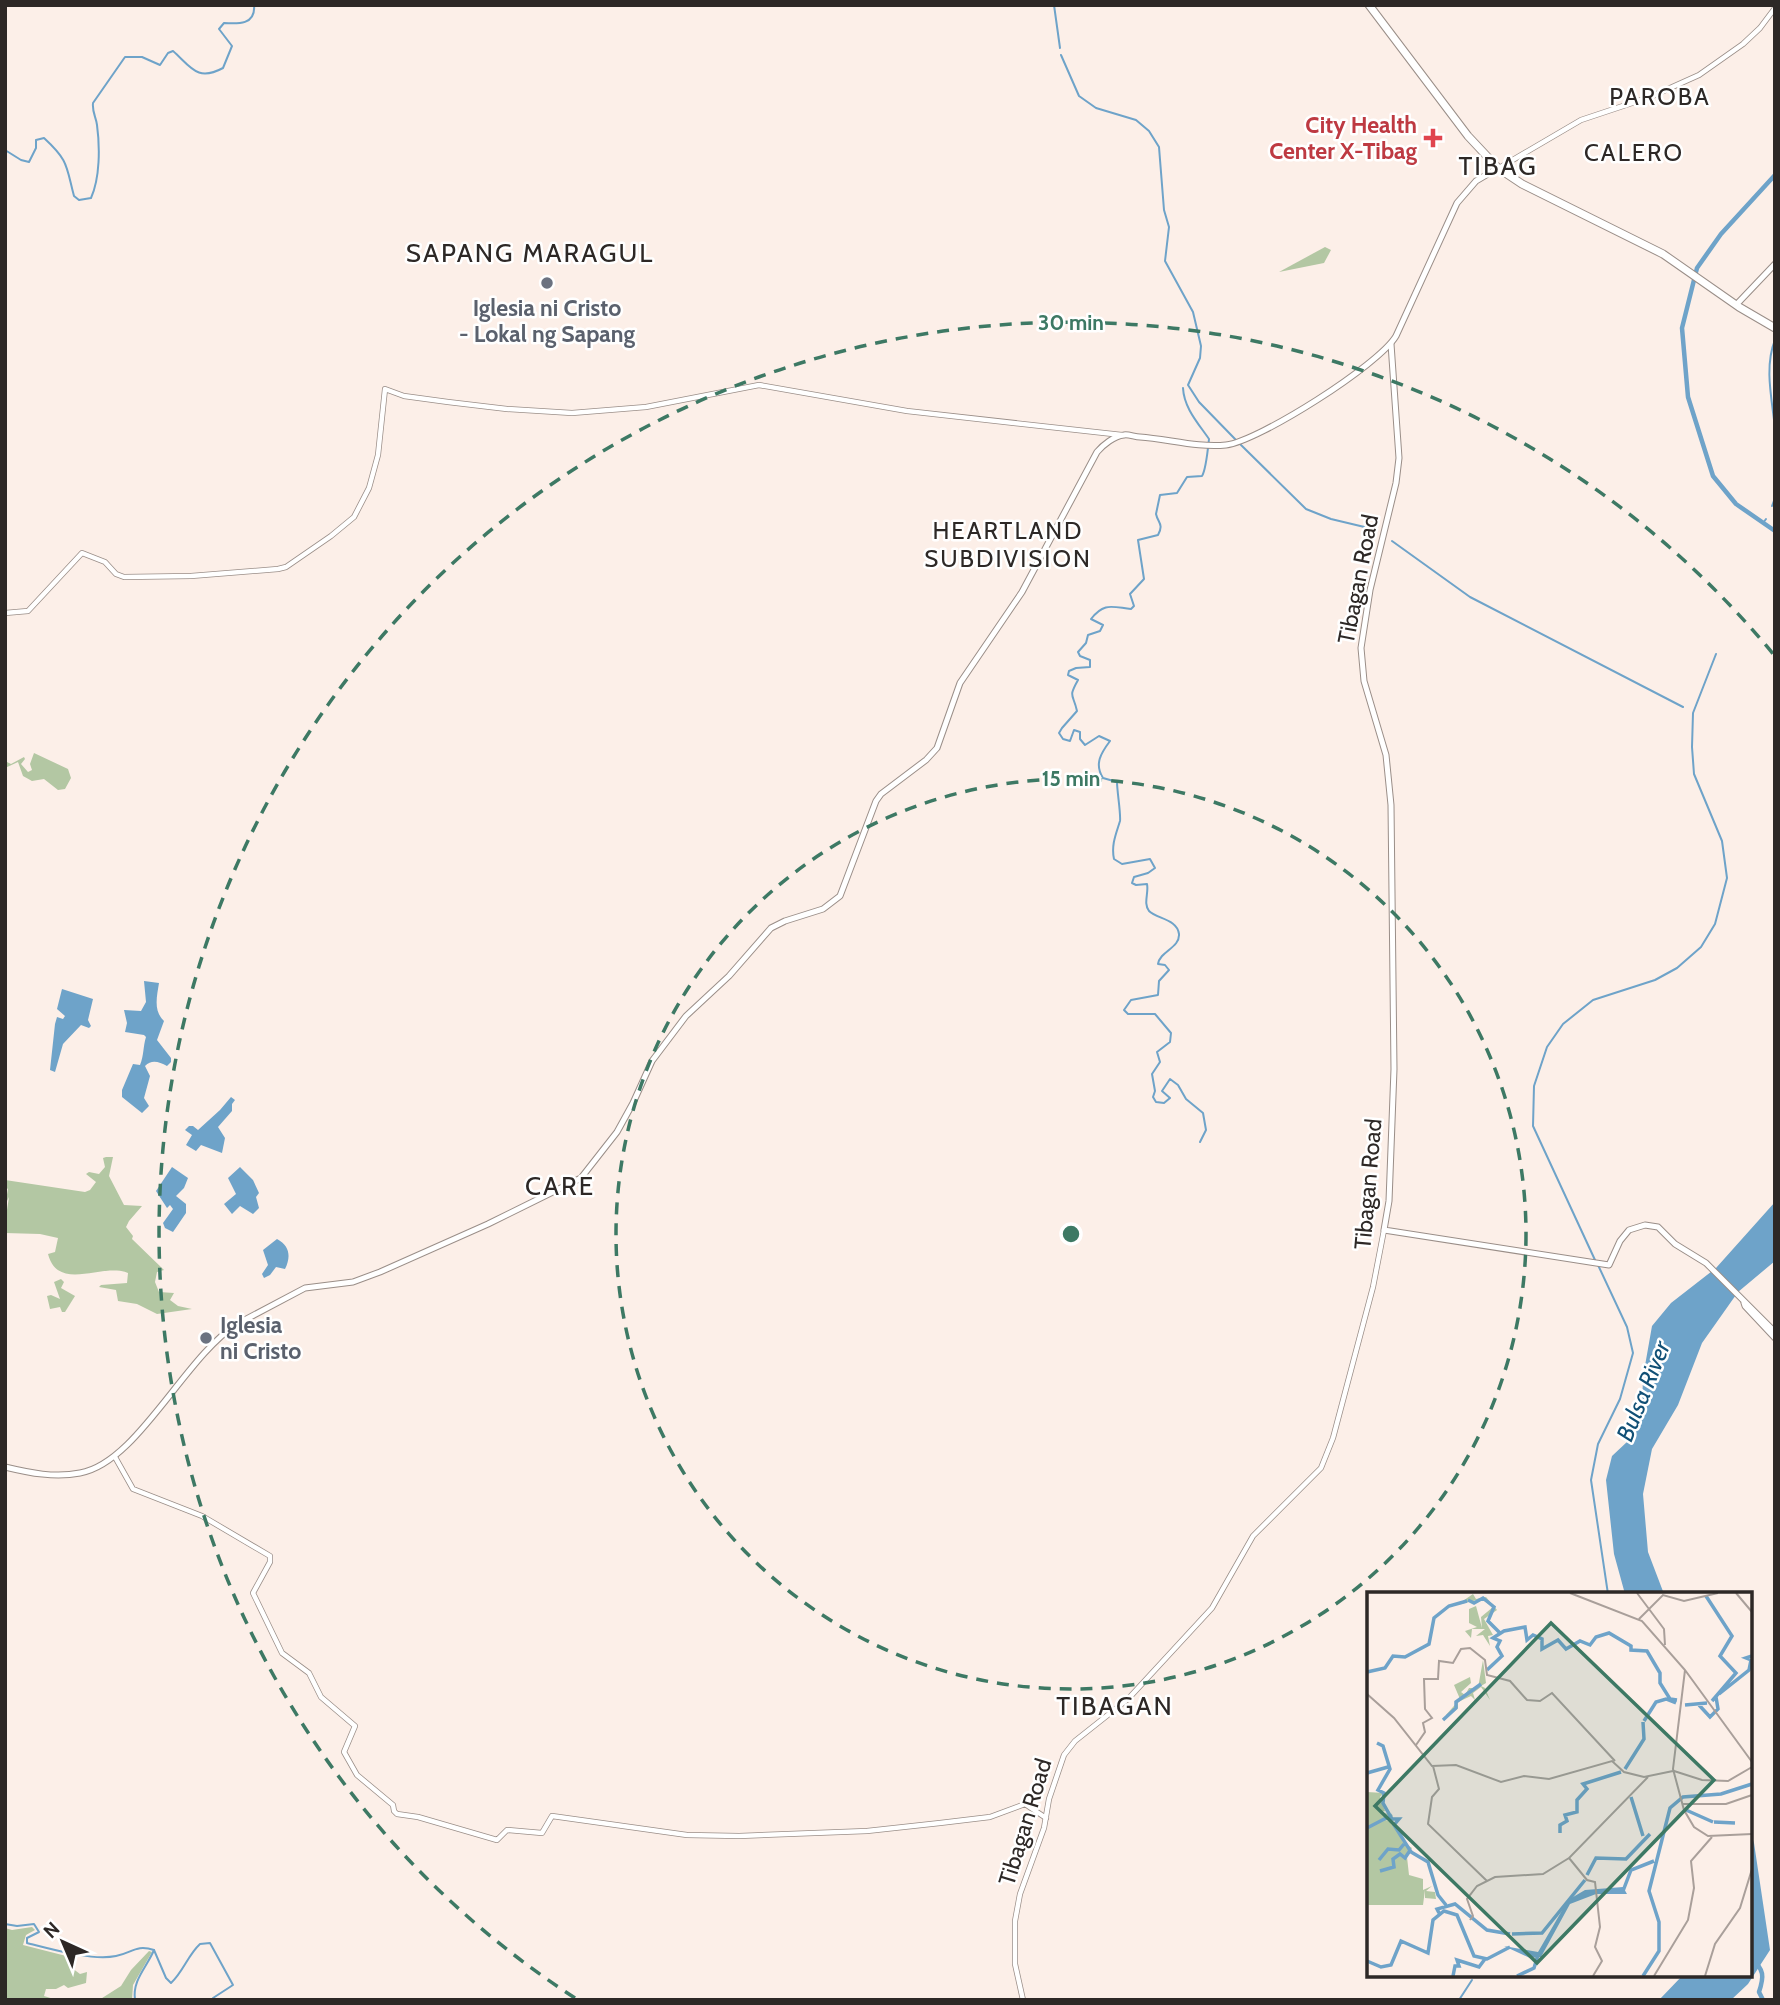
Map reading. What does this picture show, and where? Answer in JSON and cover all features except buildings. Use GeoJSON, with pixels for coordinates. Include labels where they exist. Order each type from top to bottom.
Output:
{"type":"FeatureCollection","features":[{"type":"Feature","properties":{"kind":"highway"},"geometry":{"type":"LineString","coordinates":[[1369,5],[1463,130],[1498,168],[1522,184],[1651,247],[1775,328]]}},
{"type":"Feature","properties":{"kind":"main road"},"geometry":{"type":"LineString","coordinates":[[5,1467],[34,1474],[74,1474],[96,1468],[115,1457],[200,1358],[237,1324],[304,1288],[353,1282],[380,1272],[488,1224],[581,1178],[618,1131],[652,1061],[686,1016],[729,976],[771,928],[785,920],[823,909],[841,896],[876,802],[881,794],[926,760],[937,748],[960,683],[1022,592],[1090,462],[1102,447],[1123,435],[1213,445],[1235,443],[1310,404],[1369,364],[1391,344],[1458,200],[1476,181],[1498,168]]}},
{"type":"Feature","properties":{"kind":"main road"},"geometry":{"type":"LineString","coordinates":[[1736,305],[1775,264]]}},
{"type":"Feature","properties":{"kind":"main road","name":"Tibagan Road"},"geometry":{"type":"LineString","coordinates":[[1384,1230],[1389,1201],[1394,1069],[1391,805],[1386,754],[1364,681],[1361,648],[1370,590],[1399,458],[1391,344]]}},
{"type":"Feature","properties":{"kind":"main road"},"geometry":{"type":"LineString","coordinates":[[1384,1230],[1608,1265],[1629,1230],[1647,1225],[1660,1228],[1675,1244],[1709,1266],[1775,1332]]}},
{"type":"Feature","properties":{"kind":"main road"},"geometry":{"type":"LineString","coordinates":[[1743,1301],[1775,1338]]}},
{"type":"Feature","properties":{"kind":"street"},"geometry":{"type":"LineString","coordinates":[[1498,168],[1581,120],[1636,103],[1694,78],[1743,44],[1775,8]]}},
{"type":"Feature","properties":{"kind":"street"},"geometry":{"type":"LineString","coordinates":[[5,613],[28,611],[82,553],[105,562],[116,574],[124,577],[230,574],[286,567],[343,528],[363,502],[378,455],[385,389],[404,396],[439,401],[572,413],[646,407],[760,385],[907,411],[1123,435]]}},
{"type":"Feature","properties":{"kind":"street","name":"Tibagan Road"},"geometry":{"type":"LineString","coordinates":[[1023,2000],[1016,1969],[1015,1921],[1020,1894],[1045,1818],[1052,1787],[1070,1745],[1128,1699],[1187,1636],[1217,1601],[1253,1536],[1321,1468],[1336,1427],[1371,1296],[1384,1230]]}},
{"type":"Feature","properties":{"kind":"street"},"geometry":{"type":"LineString","coordinates":[[115,1457],[130,1486],[136,1491],[202,1516],[270,1556],[270,1562],[253,1593],[274,1640],[286,1657],[309,1673],[324,1701],[355,1726],[344,1752],[354,1771],[393,1805],[397,1814],[418,1817],[496,1840],[507,1830],[542,1833],[552,1816],[687,1835],[739,1836],[867,1831],[940,1824],[990,1818],[1025,1804],[1045,1818]]}},
{"type":"Feature","properties":{"kind":"green space"},"geometry":{"type":"Polygon","coordinates":[[[1325,247],[1331,250],[1324,263],[1279,272],[1325,247]]]}},
{"type":"Feature","properties":{"kind":"green space"},"geometry":{"type":"Polygon","coordinates":[[[34,753],[68,769],[71,778],[65,789],[58,790],[44,779],[32,781],[23,776],[18,762],[5,768],[5,761],[11,764],[24,757],[21,764],[28,772],[32,770],[30,764],[34,753]]]}},
{"type":"Feature","properties":{"kind":"green space"},"geometry":{"type":"Polygon","coordinates":[[[113,1157],[109,1176],[124,1205],[142,1206],[126,1227],[133,1236],[132,1239],[164,1270],[157,1272],[155,1282],[159,1292],[174,1293],[170,1300],[178,1306],[192,1309],[157,1314],[137,1304],[118,1301],[116,1290],[99,1287],[127,1283],[128,1273],[61,1272],[53,1266],[48,1254],[55,1252],[58,1238],[40,1234],[5,1233],[5,1209],[7,1210],[9,1197],[5,1205],[8,1189],[5,1187],[5,1180],[85,1192],[96,1182],[86,1174],[99,1174],[105,1167],[103,1158],[113,1157]]]}},
{"type":"Feature","properties":{"kind":"green space"},"geometry":{"type":"Polygon","coordinates":[[[61,1279],[64,1282],[61,1288],[75,1296],[65,1312],[62,1312],[60,1307],[50,1309],[47,1296],[60,1299],[54,1282],[61,1279]]]}},
{"type":"Feature","properties":{"kind":"green space"},"geometry":{"type":"Polygon","coordinates":[[[32,1927],[35,1930],[26,1935],[23,1945],[74,1958],[68,1962],[80,1974],[87,1972],[86,1983],[68,1988],[64,1985],[56,1989],[46,1989],[44,1996],[57,2000],[5,2000],[5,1928],[12,1930],[32,1927]]]}},
{"type":"Feature","properties":{"kind":"green space"},"geometry":{"type":"Polygon","coordinates":[[[149,1951],[152,1952],[133,1985],[132,2000],[99,2000],[121,1986],[131,1970],[149,1951]]]}},
{"type":"Feature","properties":{"kind":"water"},"geometry":{"type":"Polygon","coordinates":[[[144,981],[159,983],[157,1008],[164,1021],[157,1040],[171,1058],[171,1062],[167,1066],[153,1062],[145,1066],[150,1076],[144,1098],[149,1106],[142,1113],[122,1097],[122,1090],[133,1064],[140,1065],[146,1037],[125,1032],[127,1023],[124,1010],[141,1011],[146,1002],[144,981]]]}},
{"type":"Feature","properties":{"kind":"water"},"geometry":{"type":"Polygon","coordinates":[[[62,989],[93,999],[88,1020],[91,1026],[89,1028],[81,1025],[63,1044],[55,1072],[50,1070],[55,1024],[57,1017],[63,1019],[65,1016],[57,1009],[62,989]]]}},
{"type":"Feature","properties":{"kind":"water"},"geometry":{"type":"Polygon","coordinates":[[[231,1097],[235,1100],[232,1111],[218,1127],[225,1138],[222,1153],[201,1145],[196,1151],[186,1145],[192,1135],[185,1130],[193,1126],[198,1130],[231,1097]]]}},
{"type":"Feature","properties":{"kind":"water"},"geometry":{"type":"Polygon","coordinates":[[[172,1167],[188,1178],[184,1188],[176,1196],[186,1204],[186,1213],[173,1232],[165,1228],[163,1223],[173,1209],[170,1205],[167,1208],[156,1191],[172,1167]]]}},
{"type":"Feature","properties":{"kind":"water"},"geometry":{"type":"Polygon","coordinates":[[[240,1167],[253,1180],[259,1193],[256,1197],[259,1208],[253,1214],[240,1206],[232,1214],[224,1204],[236,1194],[228,1178],[240,1167]]]}},
{"type":"Feature","properties":{"kind":"water","name":"Bulsa River"},"geometry":{"type":"Polygon","coordinates":[[[1775,1202],[1775,1261],[1738,1292],[1702,1343],[1678,1405],[1652,1449],[1643,1494],[1648,1552],[1663,1592],[1624,1592],[1614,1554],[1606,1480],[1612,1456],[1628,1441],[1642,1408],[1643,1377],[1652,1326],[1671,1303],[1716,1268],[1775,1202]]]}},
{"type":"Feature","properties":{"kind":"water"},"geometry":{"type":"Polygon","coordinates":[[[277,1239],[287,1248],[287,1265],[285,1269],[276,1267],[264,1278],[262,1274],[268,1265],[263,1250],[277,1239]]]}},
{"type":"Feature","properties":{"kind":"water"},"geometry":{"type":"Polygon","coordinates":[[[1752,1837],[1770,1950],[1748,1984],[1731,2000],[1659,2000],[1681,1977],[1752,1977],[1752,1837]]]}},
{"type":"Feature","properties":{"kind":"waterway"},"geometry":{"type":"LineString","coordinates":[[5,150],[29,162],[36,148],[36,140],[44,138],[62,159],[74,196],[79,200],[91,198],[98,172],[99,152],[93,103],[125,57],[142,57],[160,65],[168,53],[173,51],[195,71],[207,74],[214,72],[223,68],[232,46],[219,29],[224,23],[249,20],[254,12],[254,5]]}},
{"type":"Feature","properties":{"kind":"waterway"},"geometry":{"type":"LineString","coordinates":[[1054,5],[1060,48]]}},
{"type":"Feature","properties":{"kind":"waterway"},"geometry":{"type":"LineString","coordinates":[[1061,55],[1079,96],[1096,108],[1136,120],[1149,131],[1159,147],[1164,210],[1169,227],[1165,261],[1193,312],[1201,346],[1200,358],[1188,385],[1199,402],[1236,440]]}},
{"type":"Feature","properties":{"kind":"waterway"},"geometry":{"type":"LineString","coordinates":[[1775,175],[1721,234],[1697,268],[1682,328],[1688,397],[1713,476],[1736,504],[1775,531]]}},
{"type":"Feature","properties":{"kind":"waterway"},"geometry":{"type":"LineString","coordinates":[[1775,340],[1769,372],[1775,428]]}},
{"type":"Feature","properties":{"kind":"waterway"},"geometry":{"type":"LineString","coordinates":[[1183,388],[1189,409],[1209,439],[1202,476],[1187,477],[1177,493],[1160,495],[1156,514],[1161,526],[1160,531],[1158,535],[1138,540],[1144,579],[1130,594],[1134,606],[1131,609],[1104,608],[1091,619],[1103,625],[1100,631],[1088,635],[1086,643],[1078,652],[1080,656],[1090,660],[1090,667],[1069,671],[1068,675],[1078,680],[1072,693],[1077,711],[1059,733],[1063,739],[1070,741],[1074,730],[1080,732],[1080,739],[1085,745],[1099,736],[1110,741],[1101,754],[1099,768],[1103,778],[1117,782],[1120,821],[1114,844],[1114,859],[1122,864],[1150,859],[1155,868],[1134,877],[1132,883],[1147,884],[1146,905],[1149,911],[1175,925],[1179,934],[1176,943],[1162,956],[1158,964],[1165,965],[1169,970],[1159,981],[1158,995],[1131,1000],[1124,1010],[1128,1014],[1155,1014],[1171,1033],[1170,1042],[1157,1052],[1160,1062],[1152,1074],[1155,1091],[1153,1097],[1156,1102],[1164,1103],[1170,1098],[1162,1091],[1170,1079],[1178,1085],[1186,1099],[1203,1113],[1206,1130],[1200,1142]]}},
{"type":"Feature","properties":{"kind":"waterway"},"geometry":{"type":"LineString","coordinates":[[1240,444],[1306,509],[1331,519],[1377,530]]}},
{"type":"Feature","properties":{"kind":"waterway"},"geometry":{"type":"LineString","coordinates":[[1772,506],[1775,498]]}},
{"type":"Feature","properties":{"kind":"waterway"},"geometry":{"type":"LineString","coordinates":[[1763,523],[1766,519]]}},
{"type":"Feature","properties":{"kind":"waterway"},"geometry":{"type":"LineString","coordinates":[[1392,541],[1470,597],[1683,707]]}},
{"type":"Feature","properties":{"kind":"waterway"},"geometry":{"type":"LineString","coordinates":[[1595,1260],[1533,1126],[1534,1086],[1547,1047],[1563,1024],[1593,1000],[1655,980],[1677,968],[1701,947],[1715,924],[1727,878],[1722,841],[1694,774],[1692,747],[1693,713],[1716,654]]}},
{"type":"Feature","properties":{"kind":"waterway","name":"Bulsa River"},"geometry":{"type":"LineString","coordinates":[[1598,1265],[1627,1327],[1633,1353],[1620,1399],[1598,1444],[1591,1480],[1608,1592]]}},
{"type":"Feature","properties":{"kind":"waterway"},"geometry":{"type":"LineString","coordinates":[[5,1924],[34,1924],[39,1932],[27,1938],[27,1943],[72,1954],[106,1957],[121,1955],[138,1948],[154,1950],[166,1978],[171,1983],[200,1944],[210,1943],[233,1985],[213,1998],[214,2000]]}},
{"type":"Feature","properties":{"kind":"waterway"},"geometry":{"type":"LineString","coordinates":[[135,2000],[138,1980],[154,1950]]}},
{"type":"Feature","properties":{"kind":"waterway"},"geometry":{"type":"LineString","coordinates":[[1752,1960],[1762,1974],[1759,1992],[1763,2000]]}},
{"type":"Feature","properties":{"kind":"waterway"},"geometry":{"type":"LineString","coordinates":[[1459,2000],[1472,1980]]}},
{"type":"Feature","properties":{"kind":"place","name":"City Health Center X-Tibag"},"geometry":{"type":"Point","coordinates":[1433,138]}},
{"type":"Feature","properties":{"kind":"place","name":"Iglesia ni Cristo - Lokal ng Sapang"},"geometry":{"type":"Point","coordinates":[547,283]}},
{"type":"Feature","properties":{"kind":"place","name":"Iglesia ni Cristo"},"geometry":{"type":"Point","coordinates":[206,1338]}},
{"type":"Feature","properties":{"kind":"district","name":"PAROBA"},"geometry":{"type":"Point","coordinates":[1660,96]}},
{"type":"Feature","properties":{"kind":"district","name":"CALERO"},"geometry":{"type":"Point","coordinates":[1634,152]}},
{"type":"Feature","properties":{"kind":"district","name":"TIBAG"},"geometry":{"type":"Point","coordinates":[1498,166]}},
{"type":"Feature","properties":{"kind":"district","name":"SAPANG MARAGUL"},"geometry":{"type":"Point","coordinates":[530,253]}},
{"type":"Feature","properties":{"kind":"district","name":"HEARTLAND SUBDIVISION"},"geometry":{"type":"Point","coordinates":[1008,544]}},
{"type":"Feature","properties":{"kind":"district","name":"CARE"},"geometry":{"type":"Point","coordinates":[560,1186]}},
{"type":"Feature","properties":{"kind":"district","name":"TIBAGAN"},"geometry":{"type":"Point","coordinates":[1115,1706]}}]}
